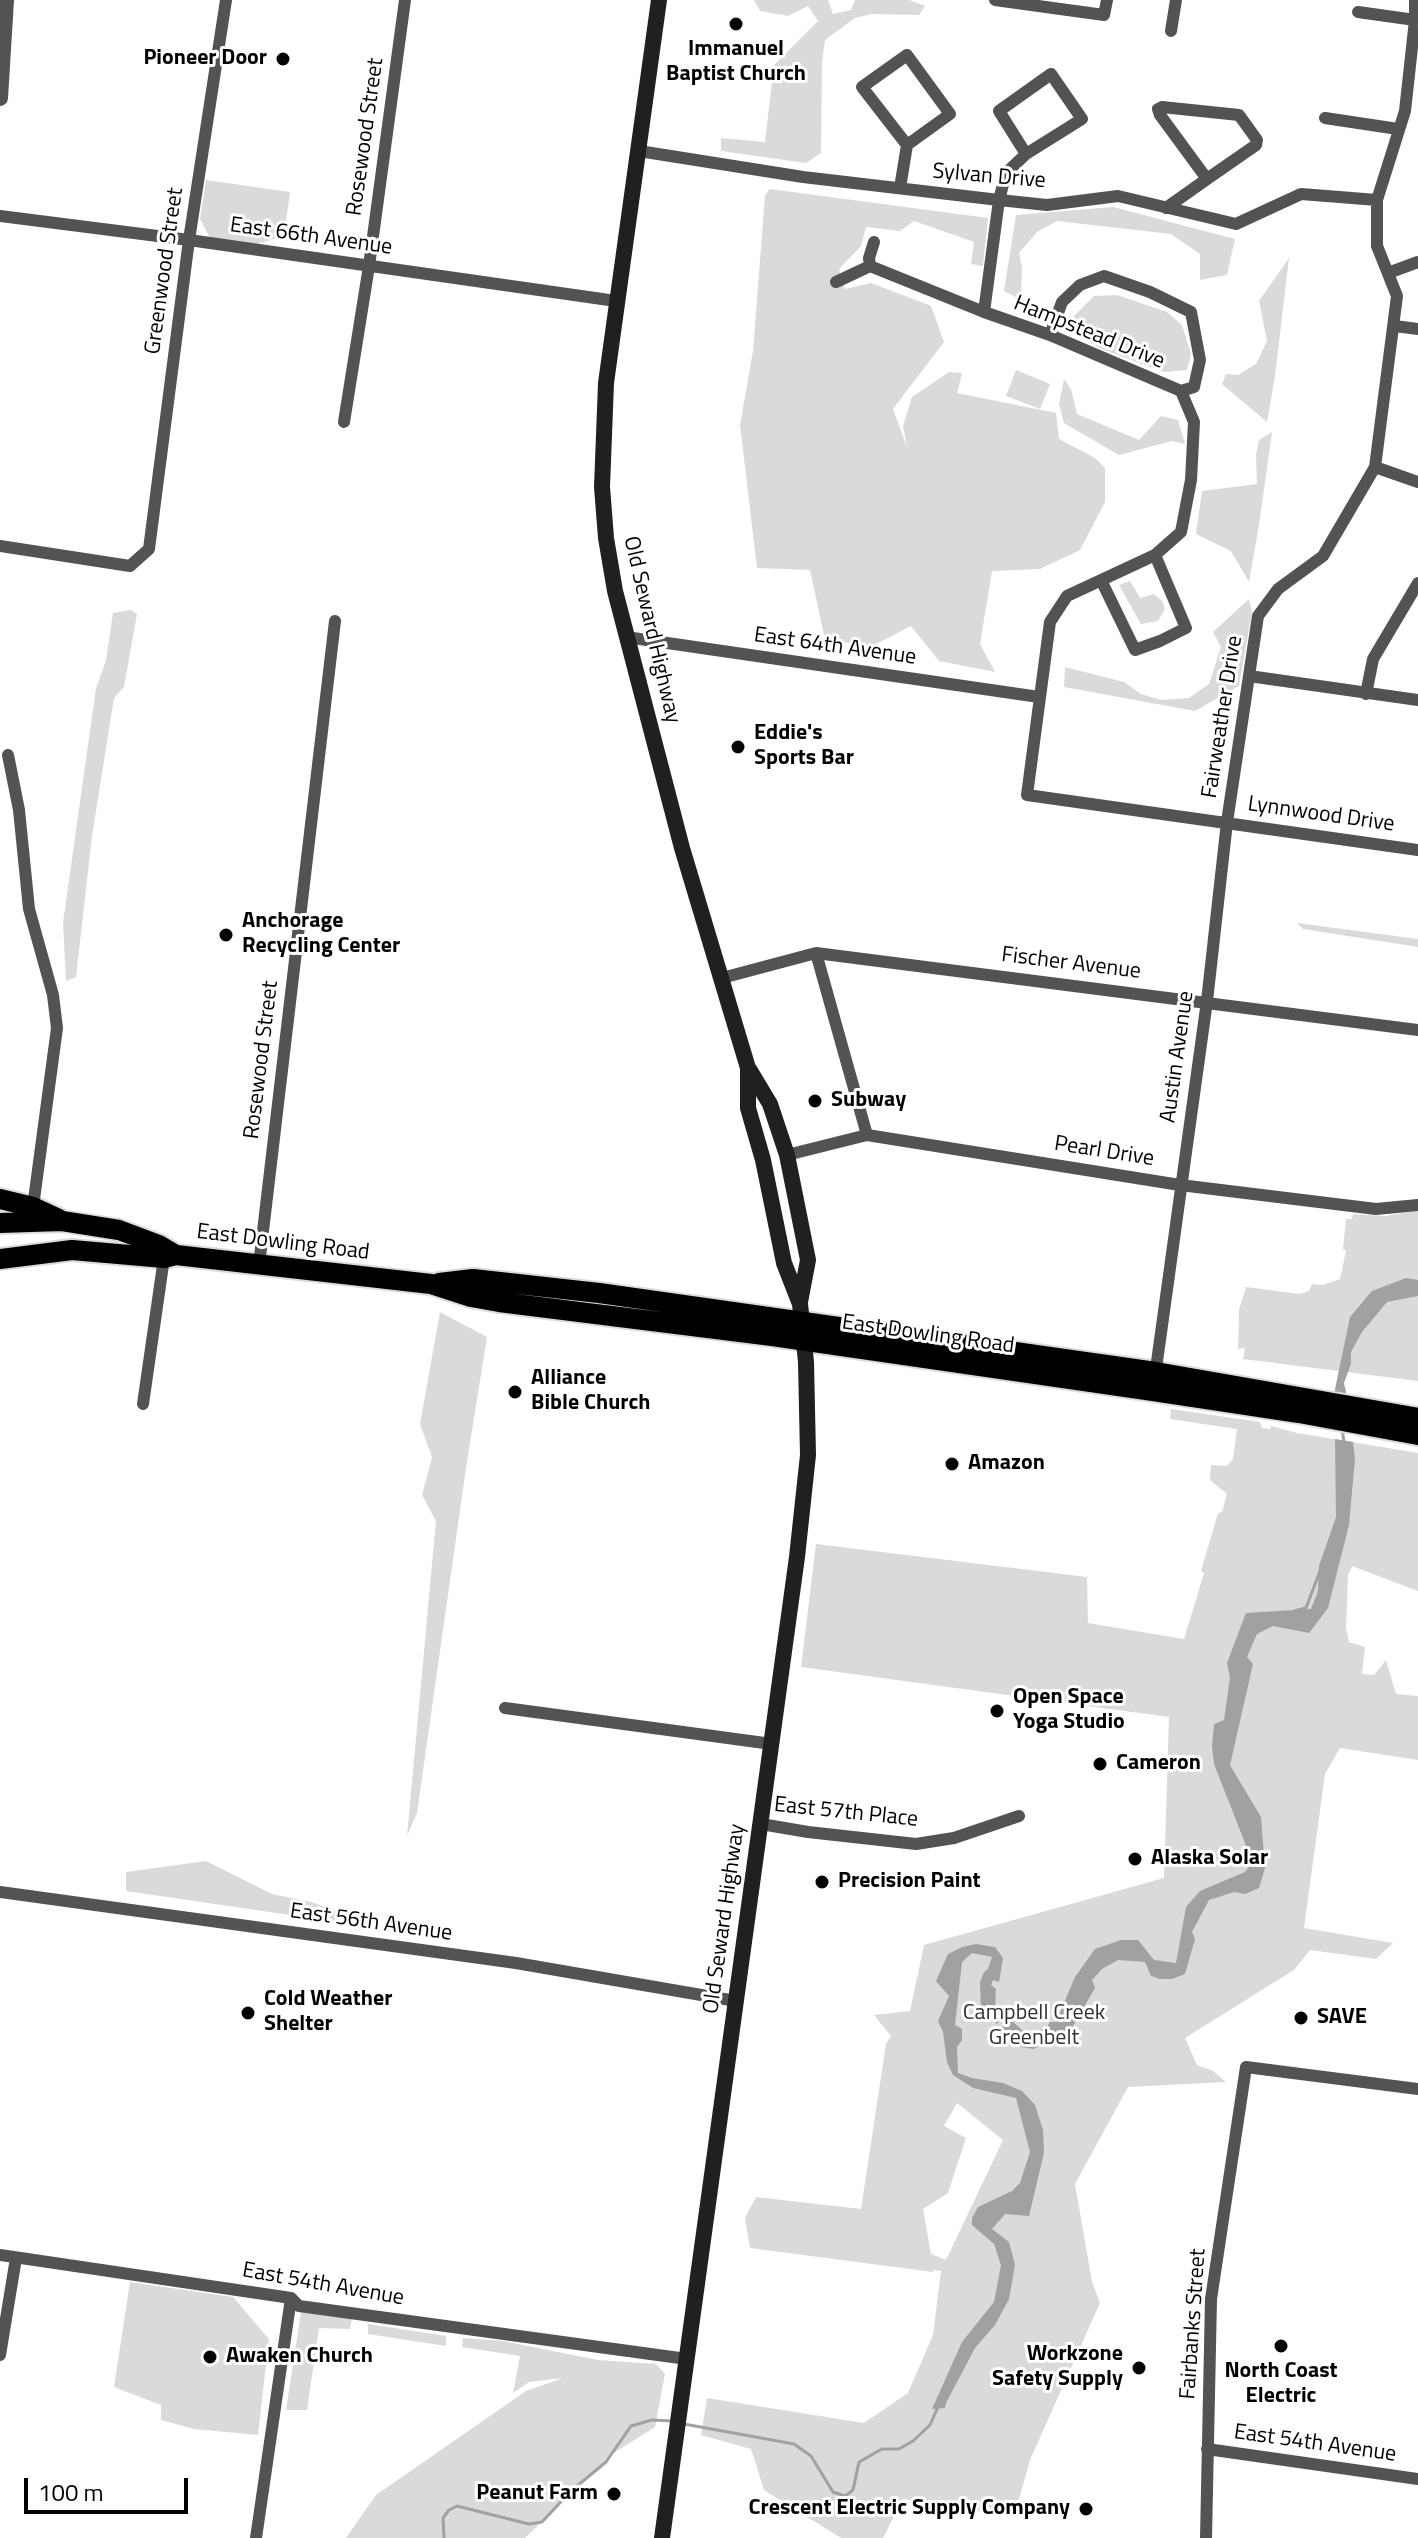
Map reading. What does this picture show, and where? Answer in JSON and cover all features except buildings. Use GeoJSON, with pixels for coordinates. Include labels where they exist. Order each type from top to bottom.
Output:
{"type":"FeatureCollection","features":[{"type":"Feature","properties":{"kind":"main road","name":"Old Seward Highway"},"geometry":{"type":"LineString","coordinates":[[659,0],[606,383],[602,487],[606,538],[626,637],[682,848],[748,1068],[770,1104],[787,1155],[808,1260],[802,1322],[808,1455],[797,1557],[662,2538]]}},
{"type":"Feature","properties":{"kind":"main road","name":"Old Seward Highway"},"geometry":{"type":"LineString","coordinates":[[748,1068],[748,1108],[763,1160],[784,1263],[802,1322]]}},
{"type":"Feature","properties":{"kind":"main road"},"geometry":{"type":"LineString","coordinates":[[0,1199],[33,1207],[62,1221]]}},
{"type":"Feature","properties":{"kind":"main road","name":"East Dowling Road"},"geometry":{"type":"LineString","coordinates":[[0,1223],[62,1221],[119,1230],[159,1245],[170,1256]]}},
{"type":"Feature","properties":{"kind":"main road","name":"East Dowling Road"},"geometry":{"type":"LineString","coordinates":[[0,1259],[72,1250],[170,1256],[431,1284],[499,1302],[802,1322],[1379,1420],[1418,1435]]}},
{"type":"Feature","properties":{"kind":"main road","name":"East Dowling Road"},"geometry":{"type":"LineString","coordinates":[[1379,1420],[1418,1418]]}},
{"type":"Feature","properties":{"kind":"street"},"geometry":{"type":"LineString","coordinates":[[0,98],[6,0]]}},
{"type":"Feature","properties":{"kind":"street","name":"Greenwood Street"},"geometry":{"type":"LineString","coordinates":[[0,546],[130,566],[149,549],[189,240],[226,0]]}},
{"type":"Feature","properties":{"kind":"street","name":"Rosewood Street"},"geometry":{"type":"LineString","coordinates":[[344,422],[369,266],[405,0]]}},
{"type":"Feature","properties":{"kind":"street"},"geometry":{"type":"LineString","coordinates":[[995,0],[1104,15],[1107,0]]}},
{"type":"Feature","properties":{"kind":"street"},"geometry":{"type":"LineString","coordinates":[[1171,31],[1176,0]]}},
{"type":"Feature","properties":{"kind":"street","name":"Fairweather Drive"},"geometry":{"type":"LineString","coordinates":[[1227,822],[1258,616],[1278,589],[1323,556],[1375,467],[1397,296],[1377,246],[1377,200],[1405,111],[1415,0]]}},
{"type":"Feature","properties":{"kind":"street"},"geometry":{"type":"LineString","coordinates":[[1358,12],[1415,20]]}},
{"type":"Feature","properties":{"kind":"street"},"geometry":{"type":"LineString","coordinates":[[900,188],[907,145],[950,114],[907,55],[862,87],[907,145]]}},
{"type":"Feature","properties":{"kind":"street"},"geometry":{"type":"LineString","coordinates":[[1051,74],[1082,119],[1026,154],[999,111],[1051,74]]}},
{"type":"Feature","properties":{"kind":"street"},"geometry":{"type":"LineString","coordinates":[[1166,208],[1256,145],[1257,140],[1239,115],[1169,107],[1158,109],[1207,179]]}},
{"type":"Feature","properties":{"kind":"street"},"geometry":{"type":"LineString","coordinates":[[1325,118],[1398,129]]}},
{"type":"Feature","properties":{"kind":"street","name":"Sylvan Drive"},"geometry":{"type":"LineString","coordinates":[[639,151],[803,177],[1047,205],[1118,196],[1236,224],[1301,194],[1377,200]]}},
{"type":"Feature","properties":{"kind":"street","name":"Hampstead Drive"},"geometry":{"type":"LineString","coordinates":[[984,312],[999,200],[1006,173],[1026,154]]}},
{"type":"Feature","properties":{"kind":"street","name":"East 66th Avenue"},"geometry":{"type":"LineString","coordinates":[[0,216],[616,301]]}},
{"type":"Feature","properties":{"kind":"street"},"geometry":{"type":"LineString","coordinates":[[836,282],[870,266],[874,242]]}},
{"type":"Feature","properties":{"kind":"street"},"geometry":{"type":"LineString","coordinates":[[1388,273],[1418,262]]}},
{"type":"Feature","properties":{"kind":"street","name":"Hampstead Drive"},"geometry":{"type":"LineString","coordinates":[[870,266],[1050,335],[1181,391],[1194,422],[1191,480],[1181,532],[1155,555],[1067,596],[1050,622],[1027,795]]}},
{"type":"Feature","properties":{"kind":"street"},"geometry":{"type":"LineString","coordinates":[[1050,335],[1062,302],[1080,285],[1104,276],[1150,292],[1191,312],[1200,360],[1194,387],[1181,391]]}},
{"type":"Feature","properties":{"kind":"street"},"geometry":{"type":"LineString","coordinates":[[1395,326],[1418,329]]}},
{"type":"Feature","properties":{"kind":"street"},"geometry":{"type":"LineString","coordinates":[[1375,467],[1418,482]]}},
{"type":"Feature","properties":{"kind":"street"},"geometry":{"type":"LineString","coordinates":[[1101,580],[1135,650],[1160,641],[1186,628],[1155,555]]}},
{"type":"Feature","properties":{"kind":"street"},"geometry":{"type":"LineString","coordinates":[[1366,694],[1373,659],[1418,583]]}},
{"type":"Feature","properties":{"kind":"street","name":"Rosewood Street"},"geometry":{"type":"LineString","coordinates":[[259,1265],[335,621]]}},
{"type":"Feature","properties":{"kind":"street","name":"East 64th Avenue"},"geometry":{"type":"LineString","coordinates":[[626,637],[1039,697]]}},
{"type":"Feature","properties":{"kind":"street"},"geometry":{"type":"LineString","coordinates":[[1249,676],[1418,700]]}},
{"type":"Feature","properties":{"kind":"street"},"geometry":{"type":"LineString","coordinates":[[8,755],[19,810],[29,909],[53,995],[57,1028],[33,1207]]}},
{"type":"Feature","properties":{"kind":"street","name":"Lynnwood Drive"},"geometry":{"type":"LineString","coordinates":[[1027,795],[1418,850]]}},
{"type":"Feature","properties":{"kind":"street","name":"Austin Avenue"},"geometry":{"type":"LineString","coordinates":[[1154,1382],[1207,1001],[1227,822]]}},
{"type":"Feature","properties":{"kind":"street"},"geometry":{"type":"LineString","coordinates":[[816,953],[867,1135]]}},
{"type":"Feature","properties":{"kind":"street","name":"Fischer Avenue"},"geometry":{"type":"LineString","coordinates":[[722,978],[816,953],[1418,1030]]}},
{"type":"Feature","properties":{"kind":"street","name":"Pearl Drive"},"geometry":{"type":"LineString","coordinates":[[787,1155],[867,1135],[1180,1185],[1376,1209],[1418,1205]]}},
{"type":"Feature","properties":{"kind":"street"},"geometry":{"type":"LineString","coordinates":[[143,1404],[170,1256]]}},
{"type":"Feature","properties":{"kind":"street"},"geometry":{"type":"LineString","coordinates":[[505,1708],[772,1744]]}},
{"type":"Feature","properties":{"kind":"street","name":"East 57th Place"},"geometry":{"type":"LineString","coordinates":[[761,1824],[916,1844],[954,1838],[1019,1816]]}},
{"type":"Feature","properties":{"kind":"street","name":"East 56th Avenue"},"geometry":{"type":"LineString","coordinates":[[0,1892],[516,1963],[736,2001]]}},
{"type":"Feature","properties":{"kind":"street","name":"Fairbanks Street"},"geometry":{"type":"LineString","coordinates":[[1206,2538],[1211,2299],[1246,2067],[1418,2089]]}},
{"type":"Feature","properties":{"kind":"street","name":"East 54th Avenue"},"geometry":{"type":"LineString","coordinates":[[0,2255],[291,2298],[299,2306],[687,2359]]}},
{"type":"Feature","properties":{"kind":"street"},"geometry":{"type":"LineString","coordinates":[[0,2355],[16,2258]]}},
{"type":"Feature","properties":{"kind":"street"},"geometry":{"type":"LineString","coordinates":[[256,2538],[291,2298]]}},
{"type":"Feature","properties":{"kind":"street","name":"East 54th Avenue"},"geometry":{"type":"LineString","coordinates":[[1207,2449],[1418,2479]]}},
{"type":"Feature","properties":{"kind":"green space"},"geometry":{"type":"Polygon","coordinates":[[[754,0],[828,0],[833,14],[851,10],[855,0],[909,0],[925,6],[919,15],[872,14],[855,18],[825,40],[821,153],[806,163],[721,151],[721,138],[765,142],[774,65],[818,21],[808,6],[788,16],[760,11],[754,0]]]}},
{"type":"Feature","properties":{"kind":"green space"},"geometry":{"type":"Polygon","coordinates":[[[206,180],[290,192],[284,236],[257,244],[210,238],[200,219],[206,180]]]}},
{"type":"Feature","properties":{"kind":"green space"},"geometry":{"type":"Polygon","coordinates":[[[770,189],[988,218],[983,266],[971,264],[974,242],[914,221],[900,231],[866,227],[861,246],[839,269],[845,289],[871,283],[931,306],[944,342],[893,409],[907,447],[903,426],[912,397],[949,372],[962,373],[957,393],[1056,413],[1059,439],[1095,458],[1105,468],[1105,502],[1080,550],[1040,569],[992,571],[980,644],[995,672],[939,661],[911,626],[870,647],[825,639],[810,570],[757,568],[740,425],[753,351],[765,195],[770,189]]]}},
{"type":"Feature","properties":{"kind":"green space"},"geometry":{"type":"Polygon","coordinates":[[[1113,207],[1235,239],[1227,275],[1200,280],[1200,254],[1171,234],[1057,221],[1037,232],[1019,253],[1022,267],[1021,300],[1004,291],[1016,215],[1113,207]]]}},
{"type":"Feature","properties":{"kind":"green space"},"geometry":{"type":"Polygon","coordinates":[[[1289,258],[1267,422],[1222,384],[1226,374],[1238,375],[1256,364],[1267,341],[1259,301],[1289,258]]]}},
{"type":"Feature","properties":{"kind":"green space"},"geometry":{"type":"Polygon","coordinates":[[[1117,295],[1167,312],[1182,325],[1191,354],[1187,370],[1164,372],[1099,348],[1072,332],[1074,316],[1094,296],[1117,295]]]}},
{"type":"Feature","properties":{"kind":"green space"},"geometry":{"type":"Polygon","coordinates":[[[1016,370],[1050,384],[1040,409],[1006,396],[1016,370]]]}},
{"type":"Feature","properties":{"kind":"green space"},"geometry":{"type":"Polygon","coordinates":[[[1064,379],[1071,389],[1077,414],[1139,440],[1161,416],[1178,420],[1185,444],[1172,441],[1119,455],[1064,423],[1059,404],[1064,379]]]}},
{"type":"Feature","properties":{"kind":"green space"},"geometry":{"type":"Polygon","coordinates":[[[1272,432],[1249,582],[1231,551],[1196,534],[1202,491],[1257,484],[1259,440],[1272,432]]]}},
{"type":"Feature","properties":{"kind":"green space"},"geometry":{"type":"Polygon","coordinates":[[[1130,581],[1140,598],[1154,594],[1162,601],[1165,609],[1158,621],[1141,624],[1119,585],[1130,581]]]}},
{"type":"Feature","properties":{"kind":"green space"},"geometry":{"type":"Polygon","coordinates":[[[1249,599],[1252,612],[1239,686],[1195,711],[1064,687],[1065,667],[1124,682],[1141,694],[1161,700],[1189,698],[1209,684],[1221,647],[1213,632],[1249,599]]]}},
{"type":"Feature","properties":{"kind":"green space"},"geometry":{"type":"Polygon","coordinates":[[[131,610],[137,614],[124,687],[114,698],[92,836],[76,977],[66,981],[63,923],[96,688],[106,661],[113,613],[131,610]]]}},
{"type":"Feature","properties":{"kind":"green space"},"geometry":{"type":"Polygon","coordinates":[[[1297,923],[1418,939],[1418,947],[1303,929],[1297,923]]]}},
{"type":"Feature","properties":{"kind":"green space"},"geometry":{"type":"Polygon","coordinates":[[[1418,1210],[1418,1381],[1243,1359],[1245,1348],[1238,1349],[1239,1310],[1246,1287],[1300,1294],[1309,1291],[1312,1284],[1323,1285],[1340,1279],[1346,1251],[1343,1249],[1346,1219],[1352,1219],[1353,1214],[1386,1216],[1418,1210]]]}},
{"type":"Feature","properties":{"kind":"green space"},"geometry":{"type":"Polygon","coordinates":[[[440,1312],[487,1337],[417,1813],[407,1836],[436,1521],[422,1495],[432,1457],[420,1424],[440,1312]]]}},
{"type":"Feature","properties":{"kind":"green space","name":"Campbell Creek Greenbelt"},"geometry":{"type":"Polygon","coordinates":[[[1171,1409],[1260,1422],[1262,1428],[1270,1429],[1271,1426],[1418,1453],[1418,1591],[1352,1566],[1348,1575],[1346,1628],[1349,1642],[1365,1647],[1362,1674],[1374,1675],[1386,1660],[1396,1694],[1418,1696],[1418,1760],[1340,1748],[1325,1774],[1304,1928],[1393,1943],[1376,1959],[1310,1950],[1294,1970],[1185,2038],[1197,2065],[1213,2071],[1226,2082],[1128,2087],[1075,2184],[1092,2282],[1100,2303],[1030,2460],[1014,2517],[903,2499],[883,2538],[841,2538],[764,2490],[751,2449],[701,2435],[707,2398],[864,2423],[908,2393],[933,2335],[941,2271],[750,2248],[745,2218],[756,2197],[861,2209],[886,2044],[891,2036],[874,2015],[910,2011],[924,1945],[1164,1878],[1169,1717],[801,1667],[816,1544],[1087,1577],[1088,1623],[1184,1639],[1218,1513],[1222,1512],[1227,1494],[1210,1480],[1211,1465],[1227,1466],[1233,1459],[1237,1429],[1170,1419],[1171,1409]],[[957,2103],[944,2126],[966,2138],[948,2193],[923,2209],[931,2254],[946,2260],[1003,2140],[957,2103]]]}},
{"type":"Feature","properties":{"kind":"green space"},"geometry":{"type":"Polygon","coordinates":[[[206,1861],[272,1894],[336,1911],[338,1922],[126,1891],[126,1872],[206,1861]]]}},
{"type":"Feature","properties":{"kind":"green space"},"geometry":{"type":"Polygon","coordinates":[[[130,2282],[233,2297],[269,2339],[258,2435],[194,2429],[161,2420],[161,2405],[114,2387],[130,2282]]]}},
{"type":"Feature","properties":{"kind":"green space"},"geometry":{"type":"Polygon","coordinates":[[[301,2312],[352,2319],[350,2329],[319,2328],[307,2410],[286,2410],[301,2312]]]}},
{"type":"Feature","properties":{"kind":"green space"},"geometry":{"type":"Polygon","coordinates":[[[368,2324],[446,2336],[446,2346],[368,2334],[368,2324]]]}},
{"type":"Feature","properties":{"kind":"green space"},"geometry":{"type":"Polygon","coordinates":[[[463,2338],[503,2341],[598,2360],[656,2364],[665,2374],[655,2427],[612,2454],[525,2538],[346,2538],[376,2495],[526,2391],[563,2378],[529,2382],[513,2393],[520,2356],[462,2347],[463,2338]]]}},
{"type":"Feature","properties":{"kind":"shaded area"},"geometry":{"type":"Polygon","coordinates":[[[1406,1278],[1418,1280],[1418,1296],[1387,1302],[1362,1332],[1351,1352],[1351,1364],[1344,1383],[1347,1397],[1334,1394],[1350,1317],[1372,1291],[1406,1278]]]}},
{"type":"Feature","properties":{"kind":"shaded area"},"geometry":{"type":"Polygon","coordinates":[[[1335,1439],[1353,1442],[1355,1459],[1349,1525],[1328,1608],[1309,1633],[1273,1626],[1257,1634],[1247,1657],[1253,1664],[1230,1765],[1261,1817],[1265,1868],[1259,1888],[1245,1894],[1234,1892],[1209,1900],[1192,1932],[1195,1939],[1185,1974],[1160,1979],[1151,1976],[1145,1962],[1118,1960],[1102,1969],[1092,1980],[1095,1988],[1068,2035],[1033,2049],[1015,2046],[998,2030],[1011,2020],[1023,2031],[1034,2032],[1046,2028],[1050,2022],[1056,2022],[1075,1977],[1095,1949],[1121,1940],[1138,1940],[1154,1960],[1176,1963],[1186,1907],[1200,1891],[1245,1872],[1251,1864],[1214,1764],[1214,1724],[1224,1720],[1230,1677],[1227,1663],[1246,1613],[1311,1609],[1318,1591],[1319,1566],[1336,1517],[1335,1439]]]}},
{"type":"Feature","properties":{"kind":"shaded area"},"geometry":{"type":"Polygon","coordinates":[[[976,1944],[995,1947],[1003,1958],[999,1982],[993,1980],[991,1985],[996,1989],[995,2007],[1005,2015],[997,2024],[981,2009],[980,1982],[992,1957],[972,1953],[962,1962],[955,2025],[962,2029],[962,2040],[957,2047],[958,2073],[1003,2083],[1022,2091],[1035,2105],[1043,2130],[1044,2153],[1029,2216],[1005,2214],[992,2229],[1009,2242],[1015,2265],[1009,2299],[995,2325],[975,2348],[945,2408],[932,2409],[962,2342],[994,2302],[1001,2265],[994,2244],[972,2225],[972,2218],[978,2207],[1012,2191],[1020,2183],[1030,2152],[1016,2098],[973,2088],[953,2075],[947,2062],[943,2032],[938,2021],[949,1996],[936,1981],[948,1954],[976,1944]]]}},
{"type":"Feature","properties":{"kind":"waterway"},"geometry":{"type":"LineString","coordinates":[[1342,1427],[1344,1444]]}},
{"type":"Feature","properties":{"kind":"waterway"},"geometry":{"type":"LineString","coordinates":[[1294,1611],[1306,1608],[1320,1571]]}},
{"type":"Feature","properties":{"kind":"waterway"},"geometry":{"type":"LineString","coordinates":[[684,2424],[794,2444],[811,2456],[833,2492],[845,2496],[853,2490],[859,2462],[882,2449],[899,2449],[913,2441],[930,2425],[938,2407]]}},
{"type":"Feature","properties":{"kind":"waterway"},"geometry":{"type":"LineString","coordinates":[[444,2538],[443,2518],[457,2506],[529,2524],[542,2522],[571,2491],[606,2462],[631,2426],[652,2420],[672,2421]]}},
{"type":"Feature","properties":{"kind":"place","name":"Immanuel Baptist Church"},"geometry":{"type":"Point","coordinates":[736,24]}},
{"type":"Feature","properties":{"kind":"place","name":"Pioneer Door"},"geometry":{"type":"Point","coordinates":[283,59]}},
{"type":"Feature","properties":{"kind":"place","name":"Eddie's Sports Bar"},"geometry":{"type":"Point","coordinates":[738,747]}},
{"type":"Feature","properties":{"kind":"place","name":"Anchorage Recycling Center"},"geometry":{"type":"Point","coordinates":[226,935]}},
{"type":"Feature","properties":{"kind":"place","name":"Subway"},"geometry":{"type":"Point","coordinates":[815,1101]}},
{"type":"Feature","properties":{"kind":"place","name":"Alliance Bible Church"},"geometry":{"type":"Point","coordinates":[515,1392]}},
{"type":"Feature","properties":{"kind":"place","name":"Amazon"},"geometry":{"type":"Point","coordinates":[952,1464]}},
{"type":"Feature","properties":{"kind":"place","name":"Open Space Yoga Studio"},"geometry":{"type":"Point","coordinates":[997,1711]}},
{"type":"Feature","properties":{"kind":"place","name":"Cameron"},"geometry":{"type":"Point","coordinates":[1100,1764]}},
{"type":"Feature","properties":{"kind":"place","name":"Alaska Solar"},"geometry":{"type":"Point","coordinates":[1135,1859]}},
{"type":"Feature","properties":{"kind":"place","name":"Precision Paint"},"geometry":{"type":"Point","coordinates":[822,1882]}},
{"type":"Feature","properties":{"kind":"place","name":"Cold Weather Shelter"},"geometry":{"type":"Point","coordinates":[248,2013]}},
{"type":"Feature","properties":{"kind":"place","name":"SAVE"},"geometry":{"type":"Point","coordinates":[1301,2018]}},
{"type":"Feature","properties":{"kind":"place","name":"North Coast Electric"},"geometry":{"type":"Point","coordinates":[1281,2346]}},
{"type":"Feature","properties":{"kind":"place","name":"Awaken Church"},"geometry":{"type":"Point","coordinates":[210,2357]}},
{"type":"Feature","properties":{"kind":"place","name":"Workzone Safety Supply"},"geometry":{"type":"Point","coordinates":[1139,2368]}},
{"type":"Feature","properties":{"kind":"place","name":"Peanut Farm"},"geometry":{"type":"Point","coordinates":[614,2494]}},
{"type":"Feature","properties":{"kind":"place","name":"Crescent Electric Supply Company"},"geometry":{"type":"Point","coordinates":[1086,2509]}}]}
